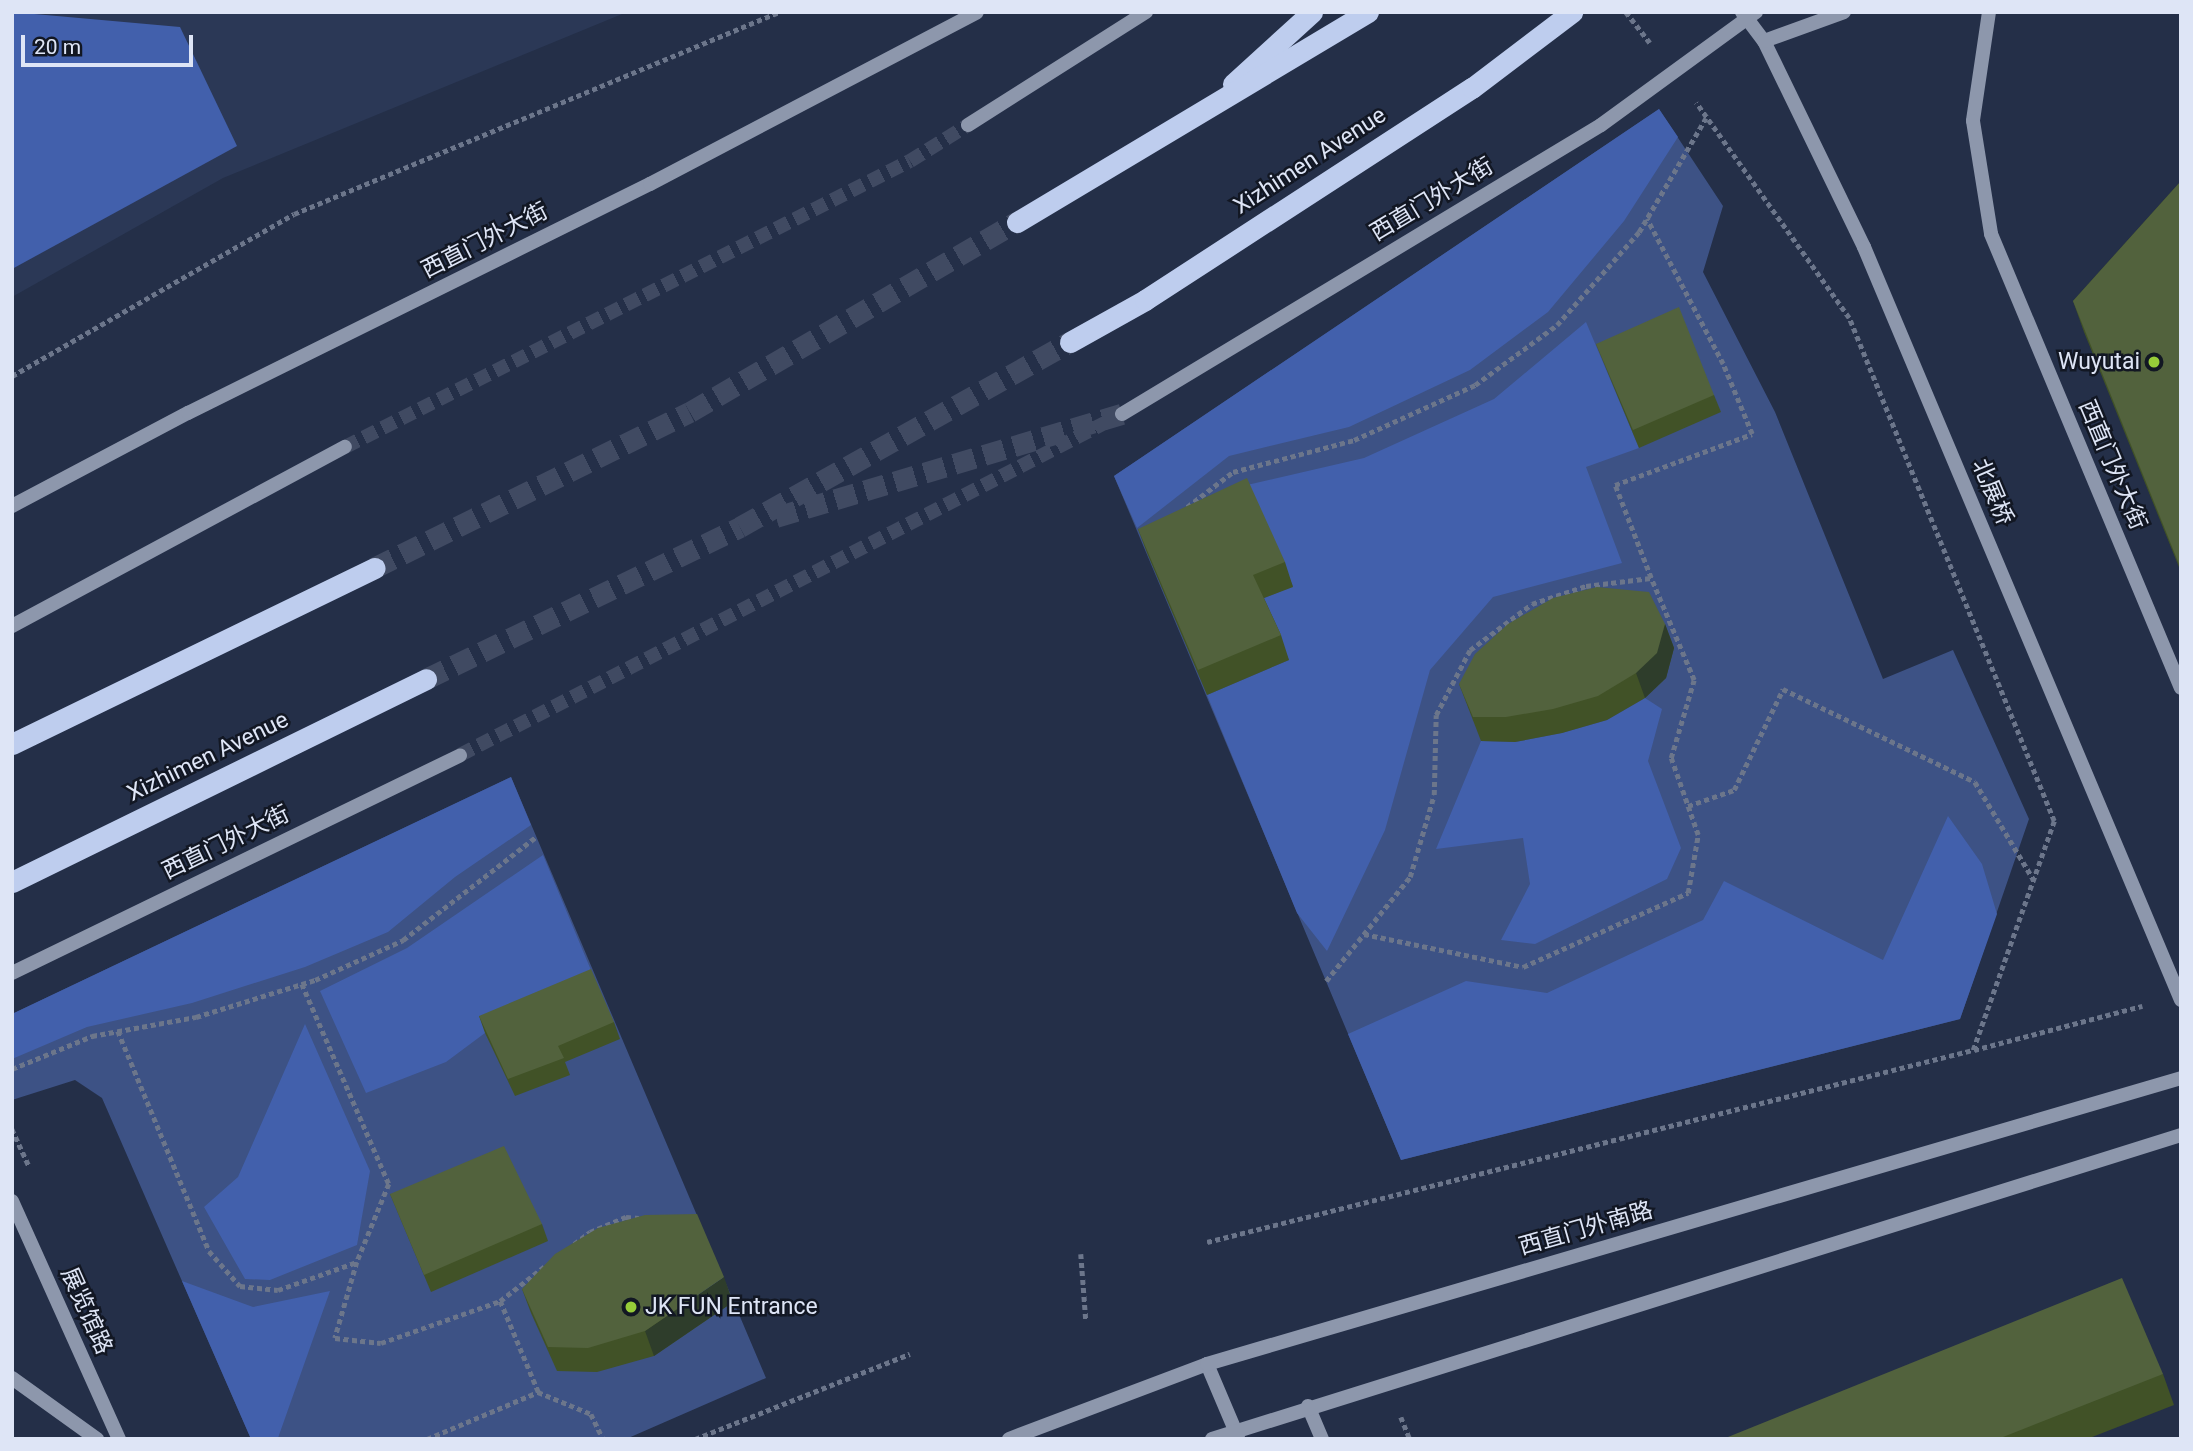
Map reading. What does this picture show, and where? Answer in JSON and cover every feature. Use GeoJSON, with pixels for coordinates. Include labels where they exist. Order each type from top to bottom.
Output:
{"type":"FeatureCollection","features":[{"type":"Feature","properties":{"kind":"highway"},"geometry":{"type":"LineString","coordinates":[[1195,118],[1312,12]]}},
{"type":"Feature","properties":{"kind":"highway"},"geometry":{"type":"LineString","coordinates":[[1017,222],[1195,118],[1368,12]]}},
{"type":"Feature","properties":{"kind":"highway","name":"Xizhimen Avenue"},"geometry":{"type":"LineString","coordinates":[[1070,342],[1145,300],[1472,88],[1572,12]]}},
{"type":"Feature","properties":{"kind":"highway"},"geometry":{"type":"LineString","coordinates":[[12,744],[374,568]]}},
{"type":"Feature","properties":{"kind":"highway","name":"Xizhimen Avenue"},"geometry":{"type":"LineString","coordinates":[[12,882],[426,680]]}},
{"type":"Feature","properties":{"kind":"street","name":"西直门外大街"},"geometry":{"type":"LineString","coordinates":[[12,506],[188,413],[650,184],[977,12]]}},
{"type":"Feature","properties":{"kind":"street"},"geometry":{"type":"LineString","coordinates":[[968,125],[1146,12]]}},
{"type":"Feature","properties":{"kind":"street","name":"北展桥"},"geometry":{"type":"LineString","coordinates":[[1742,12],[1764,41],[1864,247],[2180,998]]}},
{"type":"Feature","properties":{"kind":"street","name":"西直门外大街"},"geometry":{"type":"LineString","coordinates":[[1122,414],[1601,125],[1756,12]]}},
{"type":"Feature","properties":{"kind":"street"},"geometry":{"type":"LineString","coordinates":[[1764,41],[1844,12]]}},
{"type":"Feature","properties":{"kind":"street","name":"西直门外大街"},"geometry":{"type":"LineString","coordinates":[[1989,12],[1973,121],[1991,234],[2181,688]]}},
{"type":"Feature","properties":{"kind":"street"},"geometry":{"type":"LineString","coordinates":[[12,626],[345,447]]}},
{"type":"Feature","properties":{"kind":"street","name":"西直门外大街"},"geometry":{"type":"LineString","coordinates":[[12,973],[460,755]]}},
{"type":"Feature","properties":{"kind":"street","name":"西直门外南路"},"geometry":{"type":"LineString","coordinates":[[1009,1439],[1207,1364],[2181,1078]]}},
{"type":"Feature","properties":{"kind":"street"},"geometry":{"type":"LineString","coordinates":[[1212,1439],[1237,1435],[1308,1406],[2181,1135]]}},
{"type":"Feature","properties":{"kind":"street","name":"展览馆路"},"geometry":{"type":"LineString","coordinates":[[12,1201],[119,1439]]}},
{"type":"Feature","properties":{"kind":"street"},"geometry":{"type":"LineString","coordinates":[[1207,1364],[1237,1435]]}},
{"type":"Feature","properties":{"kind":"street"},"geometry":{"type":"LineString","coordinates":[[12,1378],[96,1439]]}},
{"type":"Feature","properties":{"kind":"street"},"geometry":{"type":"LineString","coordinates":[[1308,1406],[1322,1439]]}},
{"type":"Feature","properties":{"kind":"path"},"geometry":{"type":"LineString","coordinates":[[12,376],[294,214],[779,12]]}},
{"type":"Feature","properties":{"kind":"path"},"geometry":{"type":"LineString","coordinates":[[1691,96],[1849,318],[2054,821],[1973,1050]]}},
{"type":"Feature","properties":{"kind":"path"},"geometry":{"type":"LineString","coordinates":[[1182,511],[1233,472],[1354,440],[1475,385],[1558,325],[1647,219],[1706,117]]}},
{"type":"Feature","properties":{"kind":"path"},"geometry":{"type":"LineString","coordinates":[[1364,934],[1523,967],[1688,893],[1698,835],[1671,758],[1694,680],[1615,485],[1752,433],[1723,364],[1647,219]]}},
{"type":"Feature","properties":{"kind":"path"},"geometry":{"type":"LineString","coordinates":[[1326,981],[1410,877],[1434,795],[1436,715],[1471,650],[1532,604],[1587,586],[1651,578]]}},
{"type":"Feature","properties":{"kind":"path"},"geometry":{"type":"LineString","coordinates":[[1688,806],[1734,790],[1783,689],[1975,782],[2034,880]]}},
{"type":"Feature","properties":{"kind":"path"},"geometry":{"type":"LineString","coordinates":[[12,1069],[92,1036],[196,1017],[302,984],[403,940],[536,837]]}},
{"type":"Feature","properties":{"kind":"path"},"geometry":{"type":"LineString","coordinates":[[302,984],[389,1184],[357,1262],[335,1338],[381,1343],[500,1301],[550,1262]]}},
{"type":"Feature","properties":{"kind":"path"},"geometry":{"type":"LineString","coordinates":[[1207,1242],[2180,998]]}},
{"type":"Feature","properties":{"kind":"path"},"geometry":{"type":"LineString","coordinates":[[118,1031],[209,1251],[240,1286],[278,1290],[357,1262]]}},
{"type":"Feature","properties":{"kind":"path"},"geometry":{"type":"LineString","coordinates":[[570,1247],[590,1231],[626,1217],[650,1219]]}},
{"type":"Feature","properties":{"kind":"path"},"geometry":{"type":"LineString","coordinates":[[1082,1254],[1086,1320]]}},
{"type":"Feature","properties":{"kind":"path"},"geometry":{"type":"LineString","coordinates":[[500,1301],[538,1392]]}},
{"type":"Feature","properties":{"kind":"path"},"geometry":{"type":"LineString","coordinates":[[695,1439],[910,1354]]}},
{"type":"Feature","properties":{"kind":"path"},"geometry":{"type":"LineString","coordinates":[[427,1439],[538,1392],[591,1413],[603,1439]]}},
{"type":"Feature","properties":{"kind":"shaded area"},"geometry":{"type":"Polygon","coordinates":[[[12,12],[627,12],[223,178],[12,297],[12,12]]]}},
{"type":"Feature","properties":{"kind":"shaded area"},"geometry":{"type":"Polygon","coordinates":[[[12,12],[180,27],[237,146],[12,269],[12,12]]]}},
{"type":"Feature","properties":{"kind":"shaded area"},"geometry":{"type":"Polygon","coordinates":[[[1659,109],[1723,206],[1703,272],[1775,412],[1883,679],[1953,650],[2029,819],[1960,1019],[1401,1160],[1114,476],[1659,109]]]}},
{"type":"Feature","properties":{"kind":"shaded area"},"geometry":{"type":"Polygon","coordinates":[[[1659,109],[1678,137],[1624,221],[1548,312],[1470,370],[1349,427],[1229,456],[1137,528],[1114,476],[1659,109]]]}},
{"type":"Feature","properties":{"kind":"shaded area"},"geometry":{"type":"Polygon","coordinates":[[[1586,322],[1639,448],[1586,467],[1622,563],[1493,597],[1430,670],[1385,830],[1327,951],[1297,913],[1207,695],[1289,660],[1262,599],[1293,586],[1247,485],[1364,458],[1494,399],[1586,322]]]}},
{"type":"Feature","properties":{"kind":"shaded area"},"geometry":{"type":"Polygon","coordinates":[[[1645,698],[1662,709],[1648,761],[1681,848],[1667,879],[1535,944],[1501,940],[1530,884],[1523,838],[1436,849],[1481,741],[1515,742],[1562,733],[1607,720],[1645,698]]]}},
{"type":"Feature","properties":{"kind":"shaded area"},"geometry":{"type":"Polygon","coordinates":[[[511,777],[766,1378],[626,1439],[251,1439],[102,1098],[75,1080],[12,1100],[12,1014],[511,777]]]}},
{"type":"Feature","properties":{"kind":"shaded area"},"geometry":{"type":"Polygon","coordinates":[[[511,777],[531,825],[455,877],[388,932],[305,967],[192,1003],[87,1027],[12,1059],[12,1014],[511,777]]]}},
{"type":"Feature","properties":{"kind":"shaded area"},"geometry":{"type":"Polygon","coordinates":[[[1948,816],[1982,864],[1997,914],[1960,1019],[1401,1160],[1348,1034],[1466,981],[1547,993],[1703,920],[1724,881],[1883,960],[1948,816]]]}},
{"type":"Feature","properties":{"kind":"shaded area"},"geometry":{"type":"Polygon","coordinates":[[[543,855],[598,987],[485,1033],[446,1062],[366,1093],[320,991],[407,948],[543,855]]]}},
{"type":"Feature","properties":{"kind":"shaded area"},"geometry":{"type":"Polygon","coordinates":[[[305,1024],[370,1171],[357,1245],[270,1280],[245,1279],[204,1207],[238,1177],[305,1024]]]}},
{"type":"Feature","properties":{"kind":"shaded area"},"geometry":{"type":"Polygon","coordinates":[[[182,1281],[253,1307],[330,1291],[278,1438],[251,1439],[182,1281]]]}},
{"type":"Feature","properties":{"kind":"building"},"geometry":{"type":"Polygon","coordinates":[[[2181,181],[2181,569],[2073,301],[2181,181]]]}},
{"type":"Feature","properties":{"kind":"building"},"geometry":{"type":"Polygon","coordinates":[[[1679,307],[1714,395],[1633,430],[1596,344],[1679,307]]]}},
{"type":"Feature","properties":{"kind":"building"},"geometry":{"type":"Polygon","coordinates":[[[1247,478],[1285,562],[1253,575],[1281,635],[1198,670],[1138,529],[1247,478]]]}},
{"type":"Feature","properties":{"kind":"building"},"geometry":{"type":"Polygon","coordinates":[[[1597,587],[1649,592],[1665,624],[1657,653],[1636,673],[1598,696],[1553,709],[1506,717],[1473,717],[1459,684],[1475,654],[1508,624],[1553,598],[1597,587]]]}},
{"type":"Feature","properties":{"kind":"building"},"geometry":{"type":"Polygon","coordinates":[[[591,969],[614,1022],[558,1046],[564,1058],[508,1079],[479,1016],[591,969]]]}},
{"type":"Feature","properties":{"kind":"building"},"geometry":{"type":"Polygon","coordinates":[[[504,1146],[542,1224],[424,1275],[390,1194],[504,1146]]]}},
{"type":"Feature","properties":{"kind":"building","name":"JK FUN Entrance"},"geometry":{"type":"Polygon","coordinates":[[[697,1214],[724,1277],[645,1331],[588,1348],[548,1347],[522,1289],[555,1254],[598,1228],[645,1215],[697,1214]]]}},
{"type":"Feature","properties":{"kind":"building"},"geometry":{"type":"Polygon","coordinates":[[[2122,1278],[2163,1374],[1998,1439],[1723,1439],[2122,1278]]]}},
{"type":"Feature","properties":{"kind":"tunnel"},"geometry":{"type":"LineString","coordinates":[[345,447],[910,161],[968,125]]}},
{"type":"Feature","properties":{"kind":"tunnel"},"geometry":{"type":"LineString","coordinates":[[374,568],[690,412],[1017,222]]}},
{"type":"Feature","properties":{"kind":"tunnel"},"geometry":{"type":"LineString","coordinates":[[426,679],[740,527],[1070,342]]}},
{"type":"Feature","properties":{"kind":"tunnel"},"geometry":{"type":"LineString","coordinates":[[460,755],[1122,414]]}},
{"type":"Feature","properties":{"kind":"tunnel"},"geometry":{"type":"LineString","coordinates":[[776,517],[1122,414]]}},
{"type":"Feature","properties":{"kind":"place","name":"Wuyutai"},"geometry":{"type":"Point","coordinates":[2154,362]}},
{"type":"Feature","properties":{"kind":"place","name":"JK FUN Entrance"},"geometry":{"type":"Point","coordinates":[631,1307]}}]}
